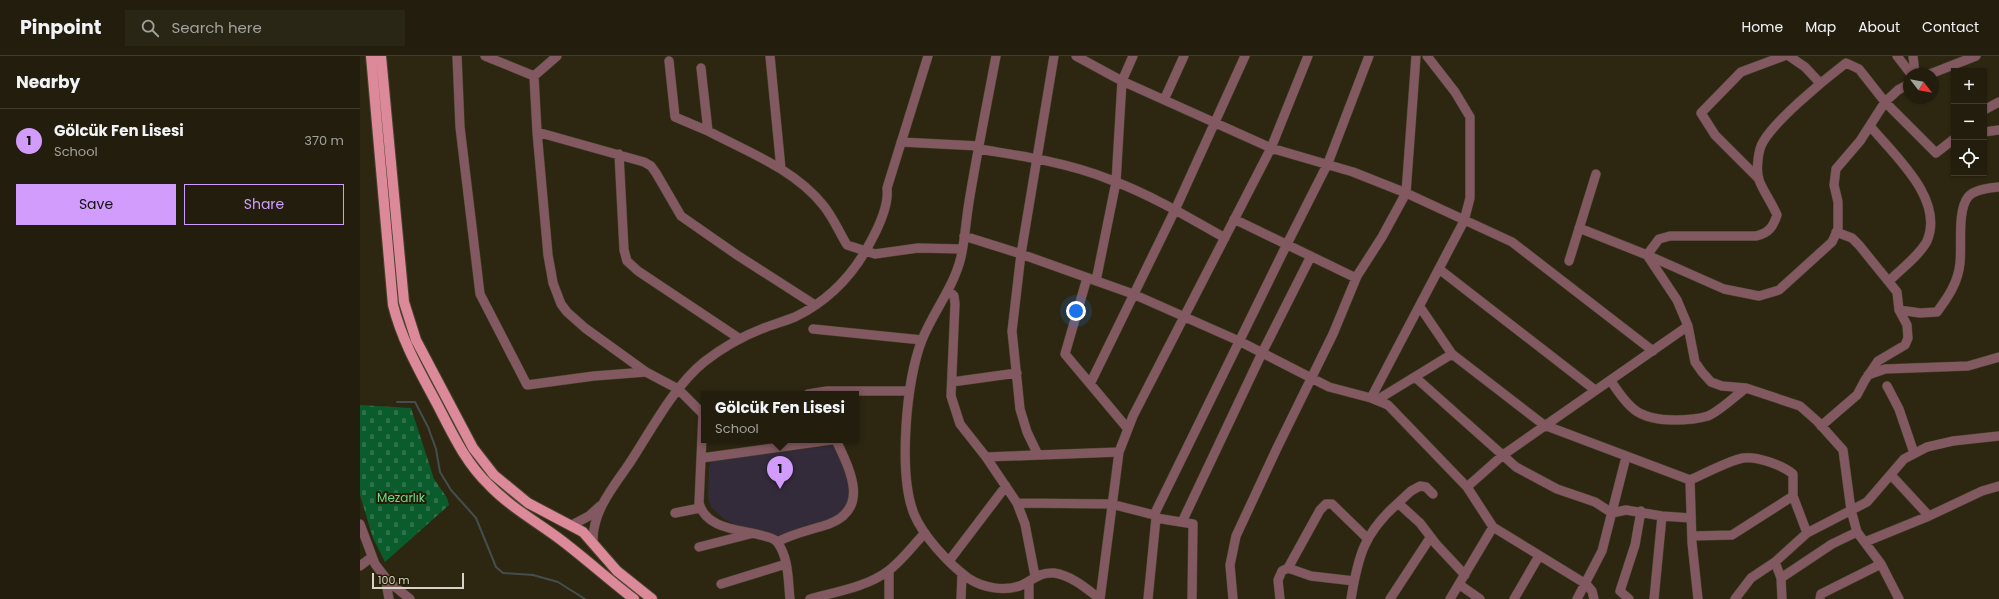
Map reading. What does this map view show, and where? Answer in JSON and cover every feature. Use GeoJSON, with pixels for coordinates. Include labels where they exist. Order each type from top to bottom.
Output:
{"type":"FeatureCollection","features":[{"type":"Feature","properties":{"kind":"main road"},"geometry":{"type":"LineString","coordinates":[[371,56],[393,305],[398,326],[410,353],[457,443],[469,462],[488,485],[500,496],[580,555],[634,599]]}},
{"type":"Feature","properties":{"kind":"main road"},"geometry":{"type":"LineString","coordinates":[[381,56],[404,302],[416,340],[453,412],[480,458],[497,478],[519,496],[541,510],[583,532],[617,571],[652,599]]}},
{"type":"Feature","properties":{"kind":"main road"},"geometry":{"type":"LineString","coordinates":[[391,284],[402,280]]}},
{"type":"Feature","properties":{"kind":"main road"},"geometry":{"type":"LineString","coordinates":[[393,305],[404,302]]}},
{"type":"Feature","properties":{"kind":"main road"},"geometry":{"type":"LineString","coordinates":[[562,541],[564,531],[572,525]]}},
{"type":"Feature","properties":{"kind":"main road"},"geometry":{"type":"LineString","coordinates":[[580,555],[590,550],[593,542]]}},
{"type":"Feature","properties":{"kind":"street"},"geometry":{"type":"LineString","coordinates":[[457,56],[460,128],[480,294],[527,385],[594,376],[646,372]]}},
{"type":"Feature","properties":{"kind":"street"},"geometry":{"type":"LineString","coordinates":[[486,56],[534,76]]}},
{"type":"Feature","properties":{"kind":"street"},"geometry":{"type":"LineString","coordinates":[[534,76],[557,56]]}},
{"type":"Feature","properties":{"kind":"street"},"geometry":{"type":"LineString","coordinates":[[770,56],[781,169]]}},
{"type":"Feature","properties":{"kind":"street"},"geometry":{"type":"LineString","coordinates":[[593,542],[593,529],[603,504],[678,389],[704,362],[740,339],[796,316],[815,305],[847,280],[866,252],[876,232],[888,197],[887,188],[928,56]]}},
{"type":"Feature","properties":{"kind":"street"},"geometry":{"type":"LineString","coordinates":[[996,56],[978,147],[962,250],[957,270],[948,290],[932,317],[922,340],[916,358],[909,392],[906,433],[909,493],[915,515],[925,533],[949,561],[962,573],[979,584],[994,587],[1014,587],[1032,578],[1047,574],[1062,575],[1075,581],[1100,599],[1111,504],[1119,452],[1128,429],[1271,148],[1308,56]]}},
{"type":"Feature","properties":{"kind":"street"},"geometry":{"type":"LineString","coordinates":[[1038,455],[1027,432],[1020,409],[1012,331],[1021,254],[1054,56]]}},
{"type":"Feature","properties":{"kind":"street"},"geometry":{"type":"LineString","coordinates":[[1076,56],[1122,81],[1271,148],[1328,163],[1406,193],[1512,242],[1653,351]]}},
{"type":"Feature","properties":{"kind":"street"},"geometry":{"type":"LineString","coordinates":[[1096,281],[1116,182],[1122,81],[1132,56]]}},
{"type":"Feature","properties":{"kind":"street"},"geometry":{"type":"LineString","coordinates":[[1164,100],[1184,56]]}},
{"type":"Feature","properties":{"kind":"street"},"geometry":{"type":"LineString","coordinates":[[1090,384],[1175,210],[1245,56]]}},
{"type":"Feature","properties":{"kind":"street"},"geometry":{"type":"LineString","coordinates":[[1148,599],[1155,516],[1286,244],[1328,163],[1369,56]]}},
{"type":"Feature","properties":{"kind":"street"},"geometry":{"type":"LineString","coordinates":[[1233,599],[1230,565],[1236,536],[1333,334],[1356,278],[1382,237],[1406,193],[1416,56]]}},
{"type":"Feature","properties":{"kind":"street"},"geometry":{"type":"LineString","coordinates":[[1374,399],[1464,221],[1470,198],[1470,117],[1455,92],[1427,56]]}},
{"type":"Feature","properties":{"kind":"street"},"geometry":{"type":"LineString","coordinates":[[1647,255],[1659,239],[1670,236],[1756,236],[1766,234],[1774,225],[1777,215],[1759,179],[1715,135],[1701,113],[1741,72],[1784,56]]}},
{"type":"Feature","properties":{"kind":"street"},"geometry":{"type":"LineString","coordinates":[[1789,56],[1805,67],[1820,83]]}},
{"type":"Feature","properties":{"kind":"street"},"geometry":{"type":"LineString","coordinates":[[1897,56],[1906,68]]}},
{"type":"Feature","properties":{"kind":"street"},"geometry":{"type":"LineString","coordinates":[[1913,56],[1914,68]]}},
{"type":"Feature","properties":{"kind":"street"},"geometry":{"type":"LineString","coordinates":[[1939,70],[1976,56]]}},
{"type":"Feature","properties":{"kind":"street"},"geometry":{"type":"LineString","coordinates":[[669,61],[675,117],[708,131],[781,169],[805,186],[824,206],[847,245],[866,252],[886,254],[918,248],[962,250]]}},
{"type":"Feature","properties":{"kind":"street"},"geometry":{"type":"LineString","coordinates":[[1759,179],[1758,168],[1760,147],[1770,132],[1820,83],[1846,63],[1859,69],[1885,102],[1936,153],[1953,140]]}},
{"type":"Feature","properties":{"kind":"street"},"geometry":{"type":"LineString","coordinates":[[701,68],[708,131]]}},
{"type":"Feature","properties":{"kind":"street"},"geometry":{"type":"LineString","coordinates":[[534,76],[537,132],[548,255],[556,294],[561,304],[572,318],[646,372],[678,389],[701,411]]}},
{"type":"Feature","properties":{"kind":"street"},"geometry":{"type":"LineString","coordinates":[[1579,228],[1647,255],[1724,289],[1759,296],[1779,290],[1832,242],[1838,229],[1838,202],[1834,185],[1836,169],[1860,140],[1885,102],[1903,87]]}},
{"type":"Feature","properties":{"kind":"street"},"geometry":{"type":"LineString","coordinates":[[1987,108],[1999,102]]}},
{"type":"Feature","properties":{"kind":"street"},"geometry":{"type":"LineString","coordinates":[[1870,126],[1918,183],[1930,211],[1931,226],[1926,242],[1889,281]]}},
{"type":"Feature","properties":{"kind":"street"},"geometry":{"type":"LineString","coordinates":[[1987,132],[1999,130]]}},
{"type":"Feature","properties":{"kind":"street"},"geometry":{"type":"LineString","coordinates":[[537,132],[636,158],[651,166],[675,208],[688,221],[815,305]]}},
{"type":"Feature","properties":{"kind":"street"},"geometry":{"type":"LineString","coordinates":[[901,142],[978,147],[1037,159],[1116,182],[1175,210],[1225,238]]}},
{"type":"Feature","properties":{"kind":"street"},"geometry":{"type":"LineString","coordinates":[[619,154],[622,236],[627,261],[638,271],[740,339]]}},
{"type":"Feature","properties":{"kind":"street"},"geometry":{"type":"LineString","coordinates":[[1569,261],[1596,174]]}},
{"type":"Feature","properties":{"kind":"street"},"geometry":{"type":"LineString","coordinates":[[1899,310],[1920,313],[1937,312],[1956,283],[1960,264],[1963,207],[1968,196],[1974,192],[1999,187]]}},
{"type":"Feature","properties":{"kind":"street"},"geometry":{"type":"LineString","coordinates":[[1234,219],[1356,278]]}},
{"type":"Feature","properties":{"kind":"street"},"geometry":{"type":"LineString","coordinates":[[1821,426],[1858,395],[1878,361],[1905,345],[1908,338],[1906,325],[1899,310],[1897,292],[1856,241],[1836,232]]}},
{"type":"Feature","properties":{"kind":"street"},"geometry":{"type":"LineString","coordinates":[[964,236],[1021,254],[1133,294],[1239,341],[1329,387],[1374,399],[1388,405],[1467,487],[1493,527],[1586,584],[1592,591],[1594,599]]}},
{"type":"Feature","properties":{"kind":"street"},"geometry":{"type":"LineString","coordinates":[[1647,255],[1677,300],[1688,326],[1695,362],[1711,382],[1722,386],[1746,388],[1800,406],[1843,450],[1851,510],[1857,532],[1881,564],[1899,599]]}},
{"type":"Feature","properties":{"kind":"street"},"geometry":{"type":"LineString","coordinates":[[1182,522],[1262,353],[1311,256]]}},
{"type":"Feature","properties":{"kind":"street"},"geometry":{"type":"LineString","coordinates":[[1439,269],[1595,390]]}},
{"type":"Feature","properties":{"kind":"street"},"geometry":{"type":"LineString","coordinates":[[1087,278],[1065,354],[1128,429]]}},
{"type":"Feature","properties":{"kind":"street"},"geometry":{"type":"LineString","coordinates":[[948,290],[954,296],[956,304],[951,396],[960,424],[986,457],[1017,502],[1025,524],[1032,578],[1029,599]]}},
{"type":"Feature","properties":{"kind":"street"},"geometry":{"type":"LineString","coordinates":[[1420,307],[1452,354],[1544,425],[1690,480],[1743,458],[1777,464],[1793,474],[1793,496],[1807,533]]}},
{"type":"Feature","properties":{"kind":"street"},"geometry":{"type":"LineString","coordinates":[[1467,487],[1503,455],[1544,425],[1688,326]]}},
{"type":"Feature","properties":{"kind":"street"},"geometry":{"type":"LineString","coordinates":[[813,329],[922,340]]}},
{"type":"Feature","properties":{"kind":"street"},"geometry":{"type":"LineString","coordinates":[[1374,399],[1415,377],[1452,354]]}},
{"type":"Feature","properties":{"kind":"street"},"geometry":{"type":"LineString","coordinates":[[1868,376],[1885,369],[1968,366],[1999,357]]}},
{"type":"Feature","properties":{"kind":"street"},"geometry":{"type":"LineString","coordinates":[[952,382],[1017,373]]}},
{"type":"Feature","properties":{"kind":"street"},"geometry":{"type":"LineString","coordinates":[[1415,377],[1516,467],[1557,489],[1595,502],[1612,513],[1626,510],[1641,511],[1662,516],[1691,518]]}},
{"type":"Feature","properties":{"kind":"street"},"geometry":{"type":"LineString","coordinates":[[1610,381],[1635,411],[1646,417],[1659,420],[1684,420],[1709,416],[1746,388]]}},
{"type":"Feature","properties":{"kind":"street"},"geometry":{"type":"LineString","coordinates":[[1887,386],[1899,409],[1914,454]]}},
{"type":"Feature","properties":{"kind":"street"},"geometry":{"type":"LineString","coordinates":[[859,391],[909,392]]}},
{"type":"Feature","properties":{"kind":"street"},"geometry":{"type":"LineString","coordinates":[[1735,599],[1751,578],[1775,562],[1807,533],[1867,502],[1904,459],[1927,447],[1954,441],[1999,436]]}},
{"type":"Feature","properties":{"kind":"street"},"geometry":{"type":"LineString","coordinates":[[702,443],[699,498],[700,508],[703,514],[717,524],[773,539],[777,542],[786,564],[790,599]]}},
{"type":"Feature","properties":{"kind":"street"},"geometry":{"type":"LineString","coordinates":[[702,458],[810,443]]}},
{"type":"Feature","properties":{"kind":"street"},"geometry":{"type":"LineString","coordinates":[[777,542],[792,534],[837,520],[850,507],[853,495],[853,479],[837,443]]}},
{"type":"Feature","properties":{"kind":"street"},"geometry":{"type":"LineString","coordinates":[[986,457],[1119,452]]}},
{"type":"Feature","properties":{"kind":"street"},"geometry":{"type":"LineString","coordinates":[[1577,599],[1602,551],[1626,457]]}},
{"type":"Feature","properties":{"kind":"street"},"geometry":{"type":"LineString","coordinates":[[1891,475],[1929,516]]}},
{"type":"Feature","properties":{"kind":"street"},"geometry":{"type":"LineString","coordinates":[[1690,480],[1692,536],[1698,599]]}},
{"type":"Feature","properties":{"kind":"street"},"geometry":{"type":"LineString","coordinates":[[949,561],[1006,486]]}},
{"type":"Feature","properties":{"kind":"street"},"geometry":{"type":"LineString","coordinates":[[1351,599],[1362,550],[1372,530],[1411,491],[1420,486],[1426,487],[1433,494]]}},
{"type":"Feature","properties":{"kind":"street"},"geometry":{"type":"LineString","coordinates":[[1865,542],[1999,486]]}},
{"type":"Feature","properties":{"kind":"street"},"geometry":{"type":"LineString","coordinates":[[1692,536],[1732,535],[1793,496]]}},
{"type":"Feature","properties":{"kind":"street"},"geometry":{"type":"LineString","coordinates":[[1017,502],[1111,504],[1155,516],[1193,524],[1192,599]]}},
{"type":"Feature","properties":{"kind":"street"},"geometry":{"type":"LineString","coordinates":[[1398,503],[1420,523],[1430,538],[1465,575]]}},
{"type":"Feature","properties":{"kind":"street"},"geometry":{"type":"LineString","coordinates":[[572,525],[589,516],[603,504]]}},
{"type":"Feature","properties":{"kind":"street"},"geometry":{"type":"LineString","coordinates":[[1280,599],[1278,580],[1282,571],[1288,568],[1320,510],[1326,504],[1332,504],[1368,538]]}},
{"type":"Feature","properties":{"kind":"street"},"geometry":{"type":"LineString","coordinates":[[675,513],[700,508]]}},
{"type":"Feature","properties":{"kind":"street"},"geometry":{"type":"LineString","coordinates":[[1629,599],[1620,591],[1635,545],[1641,511]]}},
{"type":"Feature","properties":{"kind":"street"},"geometry":{"type":"LineString","coordinates":[[1654,599],[1662,516]]}},
{"type":"Feature","properties":{"kind":"street"},"geometry":{"type":"LineString","coordinates":[[360,524],[372,557],[384,576],[388,582],[410,599]]}},
{"type":"Feature","properties":{"kind":"street"},"geometry":{"type":"LineString","coordinates":[[1450,599],[1460,585],[1493,527]]}},
{"type":"Feature","properties":{"kind":"street"},"geometry":{"type":"LineString","coordinates":[[1781,578],[1832,544],[1857,532]]}},
{"type":"Feature","properties":{"kind":"street"},"geometry":{"type":"LineString","coordinates":[[699,547],[752,533]]}},
{"type":"Feature","properties":{"kind":"street"},"geometry":{"type":"LineString","coordinates":[[810,599],[859,585],[889,571],[925,533]]}},
{"type":"Feature","properties":{"kind":"street"},"geometry":{"type":"LineString","coordinates":[[1390,599],[1430,538]]}},
{"type":"Feature","properties":{"kind":"street"},"geometry":{"type":"LineString","coordinates":[[1514,599],[1539,556]]}},
{"type":"Feature","properties":{"kind":"street"},"geometry":{"type":"LineString","coordinates":[[360,566],[372,557]]}},
{"type":"Feature","properties":{"kind":"street"},"geometry":{"type":"LineString","coordinates":[[1775,562],[1781,578],[1782,599]]}},
{"type":"Feature","properties":{"kind":"street"},"geometry":{"type":"LineString","coordinates":[[721,584],[786,564]]}},
{"type":"Feature","properties":{"kind":"street"},"geometry":{"type":"LineString","coordinates":[[1820,599],[1821,594],[1881,564]]}},
{"type":"Feature","properties":{"kind":"street"},"geometry":{"type":"LineString","coordinates":[[1288,568],[1311,576],[1354,581]]}},
{"type":"Feature","properties":{"kind":"street"},"geometry":{"type":"LineString","coordinates":[[889,571],[889,599]]}},
{"type":"Feature","properties":{"kind":"street"},"geometry":{"type":"LineString","coordinates":[[961,599],[962,573]]}},
{"type":"Feature","properties":{"kind":"street"},"geometry":{"type":"LineString","coordinates":[[384,576],[389,599]]}},
{"type":"Feature","properties":{"kind":"street"},"geometry":{"type":"LineString","coordinates":[[1460,585],[1480,599]]}},
{"type":"Feature","properties":{"kind":"shaded area"},"geometry":{"type":"Polygon","coordinates":[[[835,445],[851,485],[847,507],[831,521],[774,537],[746,530],[724,519],[711,507],[708,497],[709,467],[711,462],[718,459],[835,445]]]}},
{"type":"Feature","properties":{"kind":"green space","name":"Mezarlık"},"geometry":{"type":"Polygon","coordinates":[[[360,405],[411,408],[434,479],[447,498],[449,505],[385,562],[373,538],[360,495],[360,405]]]}},
{"type":"Feature","properties":{"kind":"waterway"},"geometry":{"type":"LineString","coordinates":[[397,402],[415,402],[428,427],[436,449],[440,472],[451,490],[476,518],[496,567],[503,573],[533,575],[558,582],[585,599]]}},
{"type":"Feature","properties":{"kind":"place","name":"Gölcük Fen Lisesi"},"geometry":{"type":"Point","coordinates":[780,489]}}]}
